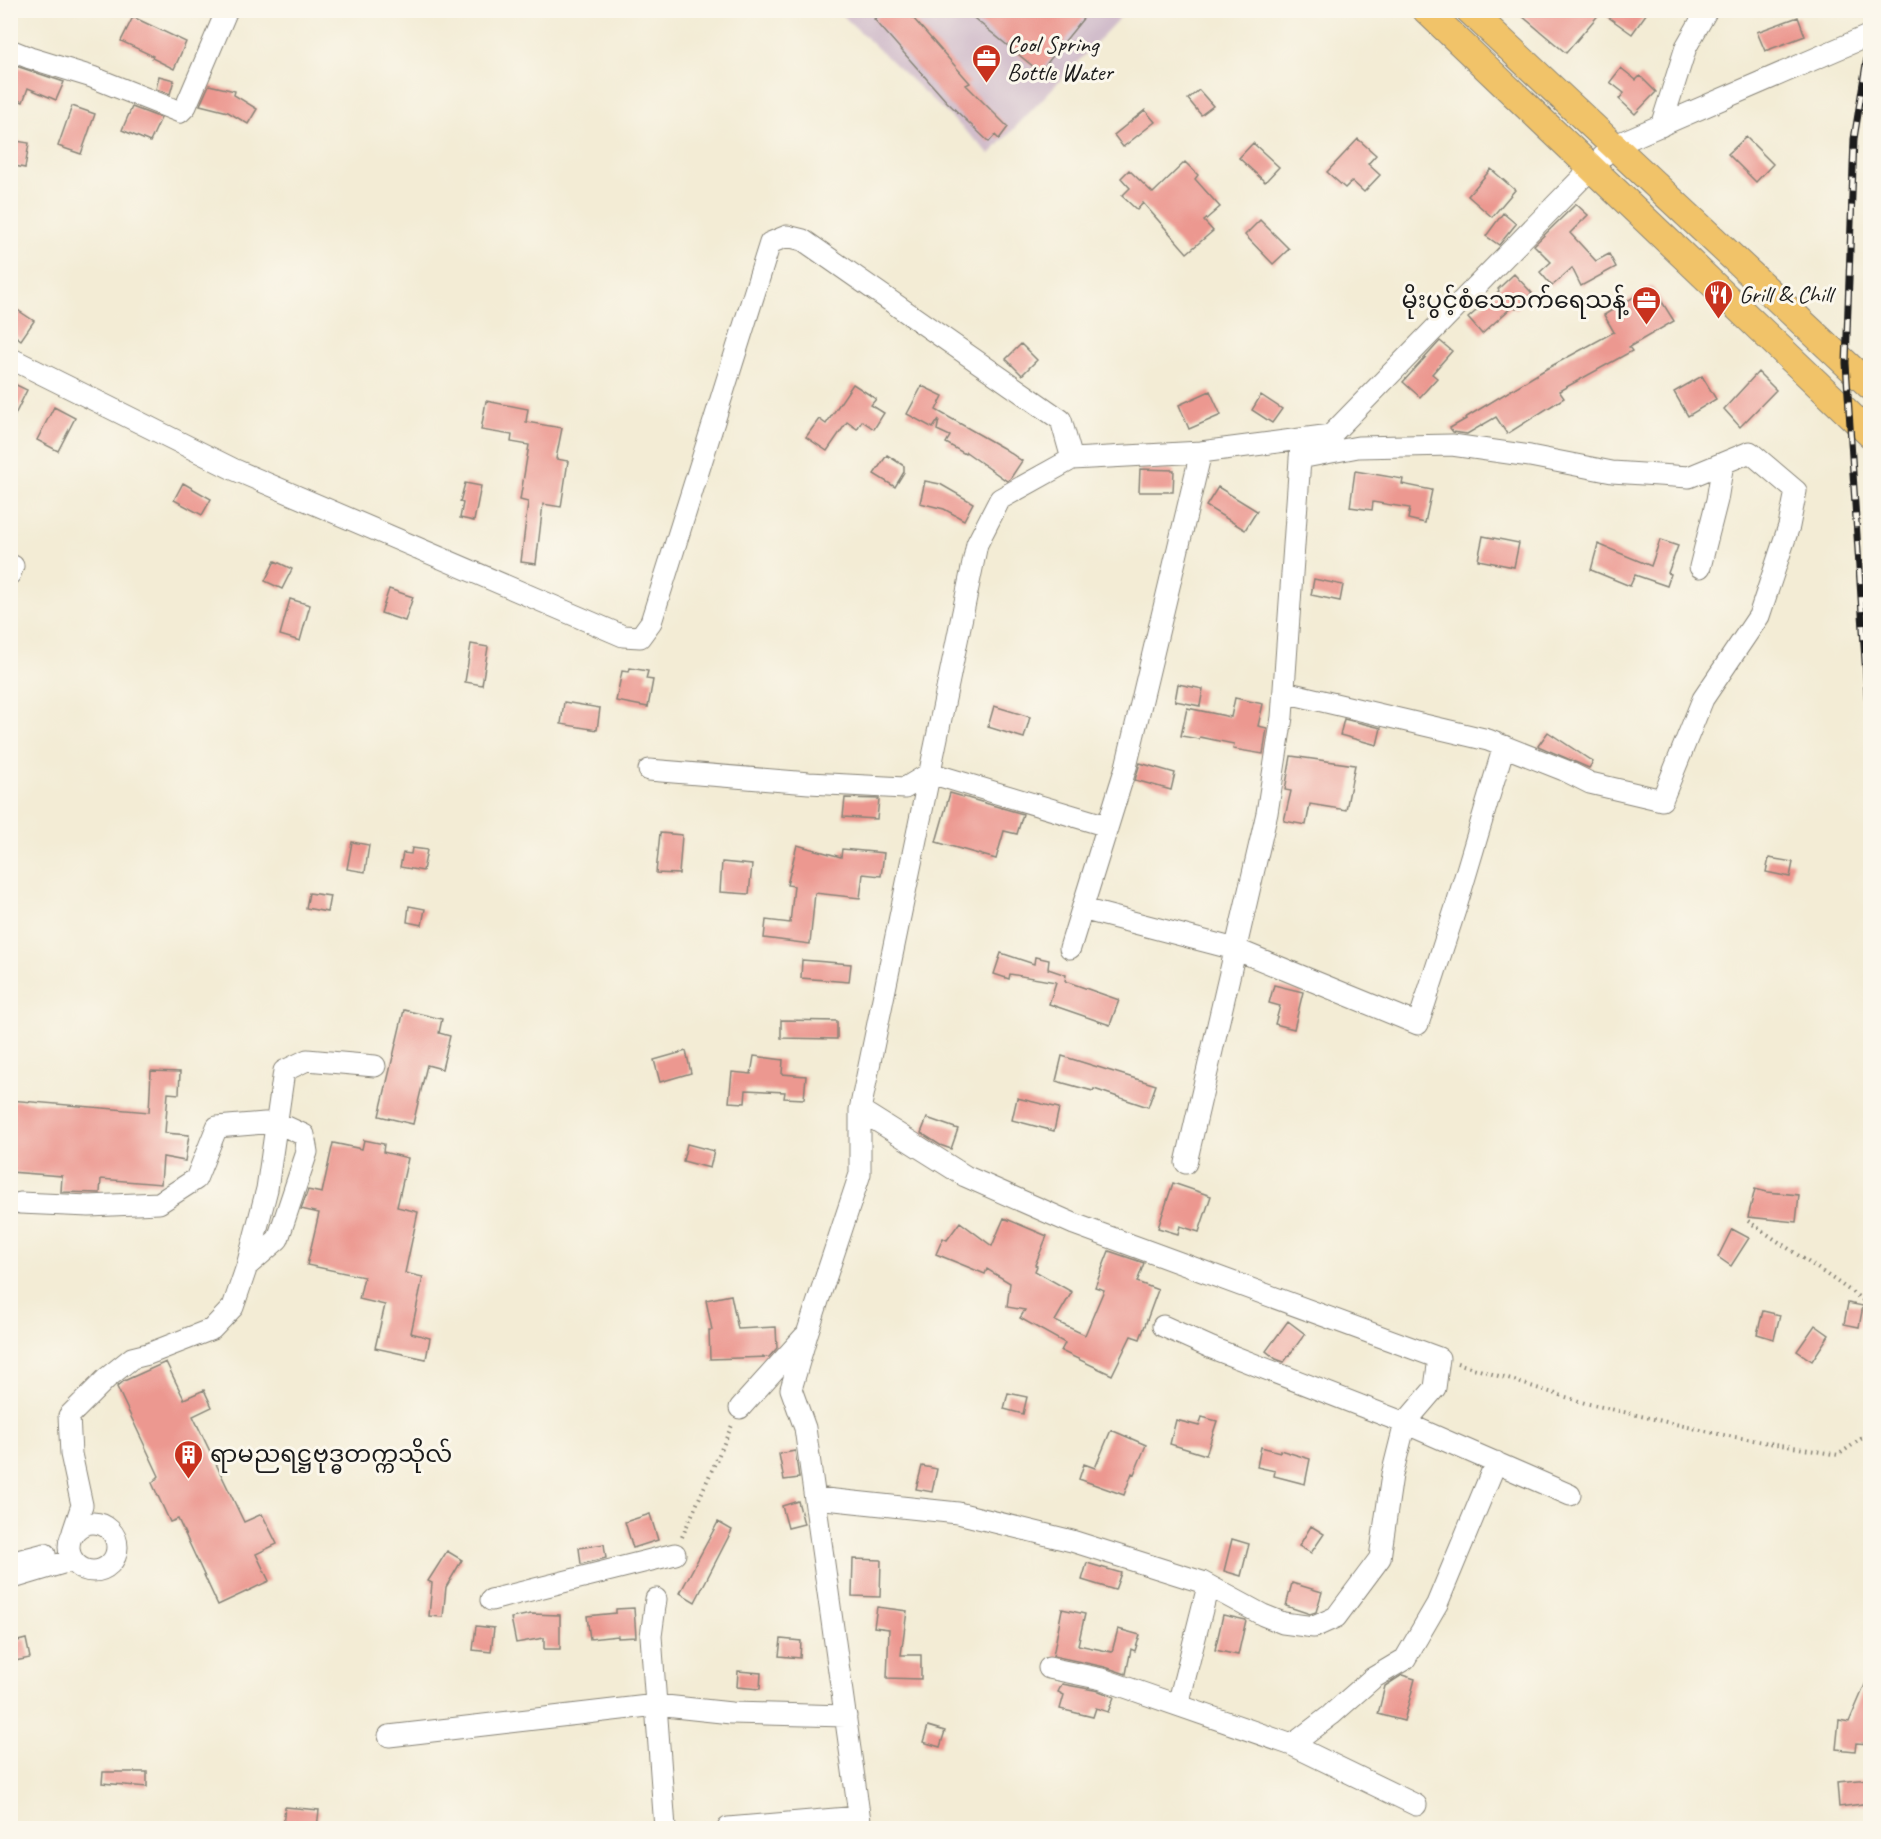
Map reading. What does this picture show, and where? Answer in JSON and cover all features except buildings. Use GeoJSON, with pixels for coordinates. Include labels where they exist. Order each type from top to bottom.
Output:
{"type":"FeatureCollection","features":[{"type":"Feature","properties":{"kind":"main road"},"geometry":{"type":"LineString","coordinates":[[1426,10],[1870,434]]}},
{"type":"Feature","properties":{"kind":"main road"},"geometry":{"type":"LineString","coordinates":[[1469,10],[1870,386]]}},
{"type":"Feature","properties":{"kind":"street"},"geometry":{"type":"LineString","coordinates":[[10,50],[92,77],[180,112],[186,106],[226,10]]}},
{"type":"Feature","properties":{"kind":"street"},"geometry":{"type":"LineString","coordinates":[[1661,126],[1686,47],[1707,10]]}},
{"type":"Feature","properties":{"kind":"street"},"geometry":{"type":"LineString","coordinates":[[1301,448],[1331,435],[1612,146],[1870,35]]}},
{"type":"Feature","properties":{"kind":"street"},"geometry":{"type":"LineString","coordinates":[[10,358],[233,469],[622,636],[640,637],[651,622],[770,243],[787,236],[803,240],[1061,420],[1072,459]]}},
{"type":"Feature","properties":{"kind":"street"},"geometry":{"type":"LineString","coordinates":[[728,1828],[860,1822],[805,1428],[791,1389],[860,1174],[860,1110],[977,544],[1000,499],[1072,459],[1301,448],[1452,445],[1530,456],[1612,472],[1689,477],[1750,452],[1796,491],[1789,526],[1759,616],[1703,699],[1662,800],[1590,783],[1564,770],[1488,740],[1284,693]]}},
{"type":"Feature","properties":{"kind":"street"},"geometry":{"type":"LineString","coordinates":[[1186,1163],[1267,813],[1282,717],[1301,448]]}},
{"type":"Feature","properties":{"kind":"street"},"geometry":{"type":"LineString","coordinates":[[1070,948],[1126,767],[1201,452]]}},
{"type":"Feature","properties":{"kind":"street"},"geometry":{"type":"LineString","coordinates":[[1700,567],[1718,500],[1723,463]]}},
{"type":"Feature","properties":{"kind":"street"},"geometry":{"type":"LineString","coordinates":[[10,565],[13,566],[10,574]]}},
{"type":"Feature","properties":{"kind":"street"},"geometry":{"type":"LineString","coordinates":[[1082,909],[1235,949],[1418,1024],[1504,746]]}},
{"type":"Feature","properties":{"kind":"street"},"geometry":{"type":"LineString","coordinates":[[649,770],[905,788],[930,773],[1107,826]]}},
{"type":"Feature","properties":{"kind":"street"},"geometry":{"type":"LineString","coordinates":[[10,1579],[72,1546],[82,1505],[71,1454],[69,1416],[107,1378],[132,1358],[212,1329],[233,1307],[247,1266],[267,1189],[285,1071],[307,1060],[375,1066]]}},
{"type":"Feature","properties":{"kind":"street"},"geometry":{"type":"LineString","coordinates":[[816,1498],[958,1513],[1072,1541],[1208,1586],[1283,1623],[1314,1627],[1336,1617],[1380,1558],[1392,1475],[1405,1423],[1435,1388],[1439,1358],[1074,1224],[964,1176],[860,1110]]}},
{"type":"Feature","properties":{"kind":"street"},"geometry":{"type":"LineString","coordinates":[[20,1203],[89,1206],[159,1203],[196,1179],[217,1127],[276,1122],[304,1135],[308,1152],[278,1239],[247,1266]]}},
{"type":"Feature","properties":{"kind":"street"},"geometry":{"type":"LineString","coordinates":[[1163,1326],[1212,1348],[1405,1423],[1570,1495]]}},
{"type":"Feature","properties":{"kind":"street"},"geometry":{"type":"LineString","coordinates":[[740,1408],[807,1334]]}},
{"type":"Feature","properties":{"kind":"street"},"geometry":{"type":"LineString","coordinates":[[1292,1745],[1373,1678],[1405,1659],[1437,1604],[1496,1462]]}},
{"type":"Feature","properties":{"kind":"street"},"geometry":{"type":"LineString","coordinates":[[10,1563],[72,1546]]}},
{"type":"Feature","properties":{"kind":"street"},"geometry":{"type":"LineString","coordinates":[[491,1600],[675,1554]]}},
{"type":"Feature","properties":{"kind":"street"},"geometry":{"type":"LineString","coordinates":[[1178,1705],[1208,1586]]}},
{"type":"Feature","properties":{"kind":"street"},"geometry":{"type":"LineString","coordinates":[[656,1599],[651,1636],[665,1828]]}},
{"type":"Feature","properties":{"kind":"street"},"geometry":{"type":"LineString","coordinates":[[1049,1668],[1102,1679],[1292,1745],[1416,1805]]}},
{"type":"Feature","properties":{"kind":"street"},"geometry":{"type":"LineString","coordinates":[[389,1736],[656,1705],[731,1713],[846,1716]]}},
{"type":"Feature","properties":{"kind":"path"},"geometry":{"type":"LineString","coordinates":[[1748,1221],[1839,1283],[1867,1303],[1870,1308]]}},
{"type":"Feature","properties":{"kind":"path"},"geometry":{"type":"LineString","coordinates":[[1439,1358],[1585,1403],[1718,1434],[1838,1455],[1861,1438],[1870,1437]]}},
{"type":"Feature","properties":{"kind":"path"},"geometry":{"type":"LineString","coordinates":[[675,1554],[740,1408]]}},
{"type":"Feature","properties":{"kind":"shaded area","name":"Cool Spring Bottle Water"},"geometry":{"type":"Polygon","coordinates":[[[844,10],[1126,11],[990,154],[841,14],[844,10]]]}},
{"type":"Feature","properties":{"kind":"railway"},"geometry":{"type":"LineString","coordinates":[[1870,39],[1854,139],[1846,363],[1870,739]]}},
{"type":"Feature","properties":{"kind":"place","name":"Cool Spring Bottle Water"},"geometry":{"type":"Point","coordinates":[986,84]}},
{"type":"Feature","properties":{"kind":"place","name":"Grill & Chill"},"geometry":{"type":"Point","coordinates":[1718,320]}},
{"type":"Feature","properties":{"kind":"place","name":"မိုးပွင့်စံသောက်ရေသန့်"},"geometry":{"type":"Point","coordinates":[1647,326]}},
{"type":"Feature","properties":{"kind":"place","name":"ရာမညရဋ္ဌဗုဒ္ဓတက္ကသိုလ်"},"geometry":{"type":"Point","coordinates":[189,1480]}}]}
